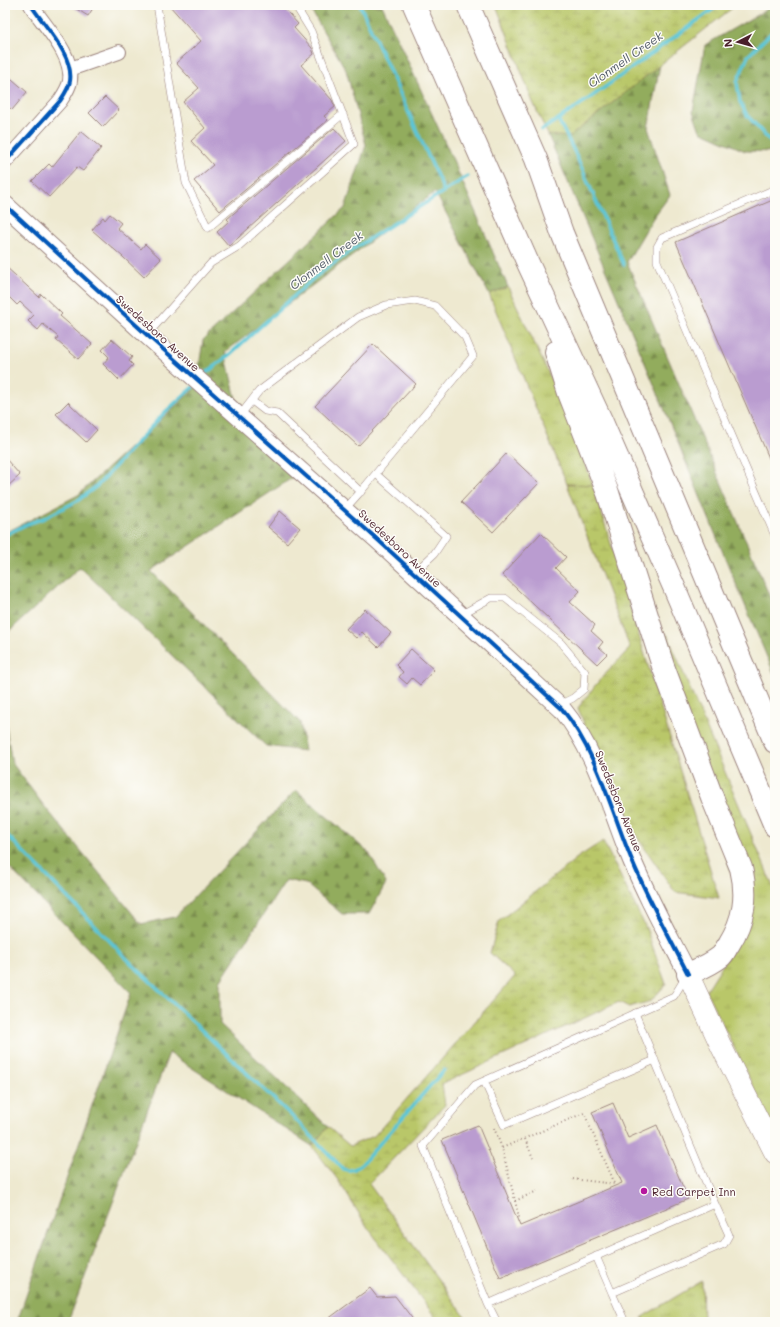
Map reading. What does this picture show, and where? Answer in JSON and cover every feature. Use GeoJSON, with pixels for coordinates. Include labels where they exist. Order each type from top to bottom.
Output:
{"type":"FeatureCollection","features":[{"type":"Feature","properties":{"kind":"highway"},"geometry":{"type":"LineString","coordinates":[[414,5],[526,261],[604,427],[680,601],[775,826]]}},
{"type":"Feature","properties":{"kind":"highway"},"geometry":{"type":"LineString","coordinates":[[468,5],[536,159],[562,233],[775,742]]}},
{"type":"Feature","properties":{"kind":"highway"},"geometry":{"type":"LineString","coordinates":[[478,5],[499,77]]}},
{"type":"Feature","properties":{"kind":"highway"},"geometry":{"type":"LineString","coordinates":[[526,261],[569,393],[608,493],[663,666],[712,797],[741,868],[745,889],[744,906],[741,920],[736,932],[722,956],[707,966],[688,974]]}},
{"type":"Feature","properties":{"kind":"main road","name":"Swedesboro Avenue"},"geometry":{"type":"LineString","coordinates":[[688,974],[718,1039],[775,1153]]}},
{"type":"Feature","properties":{"kind":"street"},"geometry":{"type":"LineString","coordinates":[[5,162],[60,101],[70,82],[70,69],[61,48],[31,5]]}},
{"type":"Feature","properties":{"kind":"street"},"geometry":{"type":"LineString","coordinates":[[70,69],[119,52]]}},
{"type":"Feature","properties":{"kind":"street","name":"Swedesboro Avenue"},"geometry":{"type":"LineString","coordinates":[[5,205],[146,335],[344,510],[559,705],[570,718],[588,749],[628,849],[649,896],[688,974]]}},
{"type":"Feature","properties":{"kind":"lane"},"geometry":{"type":"LineString","coordinates":[[157,5],[186,183],[208,228],[343,114]]}},
{"type":"Feature","properties":{"kind":"lane"},"geometry":{"type":"LineString","coordinates":[[146,335],[211,263],[239,246],[354,144],[312,31],[295,5]]}},
{"type":"Feature","properties":{"kind":"lane"},"geometry":{"type":"LineString","coordinates":[[775,189],[662,238],[657,247],[657,262],[775,536]]}},
{"type":"Feature","properties":{"kind":"lane"},"geometry":{"type":"LineString","coordinates":[[239,417],[259,391],[358,317],[386,305],[415,301],[435,306],[465,337],[473,356],[361,492],[344,510]]}},
{"type":"Feature","properties":{"kind":"lane"},"geometry":{"type":"LineString","coordinates":[[252,401],[265,411],[276,413],[361,492]]}},
{"type":"Feature","properties":{"kind":"lane"},"geometry":{"type":"LineString","coordinates":[[376,474],[446,536],[434,554],[414,573]]}},
{"type":"Feature","properties":{"kind":"lane"},"geometry":{"type":"LineString","coordinates":[[460,615],[491,598],[506,598],[561,643],[585,672],[584,689],[573,698],[559,705]]}},
{"type":"Feature","properties":{"kind":"lane"},"geometry":{"type":"LineString","coordinates":[[497,1322],[488,1304],[423,1146],[476,1084],[674,996],[688,974]]}},
{"type":"Feature","properties":{"kind":"lane"},"geometry":{"type":"LineString","coordinates":[[612,1293],[724,1244],[729,1235],[635,1013]]}},
{"type":"Feature","properties":{"kind":"lane"},"geometry":{"type":"LineString","coordinates":[[484,1081],[504,1125],[655,1060]]}},
{"type":"Feature","properties":{"kind":"lane"},"geometry":{"type":"LineString","coordinates":[[488,1304],[715,1204]]}},
{"type":"Feature","properties":{"kind":"lane"},"geometry":{"type":"LineString","coordinates":[[596,1256],[625,1322]]}},
{"type":"Feature","properties":{"kind":"path"},"geometry":{"type":"LineString","coordinates":[[502,1148],[584,1113],[616,1184],[572,1179]]}},
{"type":"Feature","properties":{"kind":"path"},"geometry":{"type":"LineString","coordinates":[[494,1128],[502,1148],[520,1221]]}},
{"type":"Feature","properties":{"kind":"path"},"geometry":{"type":"LineString","coordinates":[[525,1139],[533,1158]]}},
{"type":"Feature","properties":{"kind":"path"},"geometry":{"type":"LineString","coordinates":[[515,1201],[537,1191]]}},
{"type":"Feature","properties":{"kind":"green space"},"geometry":{"type":"Polygon","coordinates":[[[308,5],[382,5],[453,160],[508,287],[489,294],[435,192],[225,352],[243,429],[295,476],[151,571],[300,722],[305,751],[266,746],[80,567],[5,635],[5,533],[78,495],[196,387],[203,340],[345,208],[366,145],[346,70],[308,5]]]}},
{"type":"Feature","properties":{"kind":"green space"},"geometry":{"type":"Polygon","coordinates":[[[496,5],[736,5],[569,137],[548,135],[532,100],[496,5]]]}},
{"type":"Feature","properties":{"kind":"green space"},"geometry":{"type":"Polygon","coordinates":[[[769,8],[775,9],[775,152],[745,151],[700,131],[693,111],[705,45],[769,8]]]}},
{"type":"Feature","properties":{"kind":"green space"},"geometry":{"type":"Polygon","coordinates":[[[660,65],[648,128],[670,195],[653,218],[627,262],[775,609],[775,676],[656,389],[548,135],[569,137],[660,65]]]}},
{"type":"Feature","properties":{"kind":"green space"},"geometry":{"type":"Polygon","coordinates":[[[508,287],[563,404],[593,485],[567,484],[489,294],[508,287]]]}},
{"type":"Feature","properties":{"kind":"green space"},"geometry":{"type":"Polygon","coordinates":[[[567,484],[593,485],[719,898],[675,892],[639,840],[598,760],[578,708],[597,683],[630,648],[567,484]]]}},
{"type":"Feature","properties":{"kind":"green space"},"geometry":{"type":"Polygon","coordinates":[[[667,634],[775,891],[775,1130],[706,991],[735,946],[747,922],[658,638],[667,634]]]}},
{"type":"Feature","properties":{"kind":"green space"},"geometry":{"type":"Polygon","coordinates":[[[5,721],[12,763],[41,802],[141,924],[175,917],[296,790],[369,853],[386,883],[369,914],[342,914],[306,884],[286,880],[220,981],[220,1024],[328,1127],[312,1146],[169,1053],[68,1322],[17,1322],[131,993],[5,863],[5,721]]]}},
{"type":"Feature","properties":{"kind":"green space"},"geometry":{"type":"Polygon","coordinates":[[[603,841],[646,928],[666,984],[651,1001],[629,1007],[619,1002],[442,1084],[445,1105],[369,1184],[469,1322],[439,1322],[368,1228],[338,1180],[312,1146],[328,1127],[350,1146],[374,1136],[515,976],[490,953],[499,921],[577,858],[603,841]]]}},
{"type":"Feature","properties":{"kind":"green space"},"geometry":{"type":"Polygon","coordinates":[[[702,1281],[703,1322],[645,1322],[642,1317],[702,1281]]]}},
{"type":"Feature","properties":{"kind":"building"},"geometry":{"type":"Polygon","coordinates":[[[70,5],[95,5],[88,16],[70,5]]]}},
{"type":"Feature","properties":{"kind":"building"},"geometry":{"type":"Polygon","coordinates":[[[169,5],[281,5],[298,24],[294,28],[312,48],[314,54],[301,65],[332,100],[335,107],[324,116],[328,120],[220,211],[194,181],[213,165],[191,141],[205,128],[183,102],[199,88],[176,63],[201,41],[169,5]]]}},
{"type":"Feature","properties":{"kind":"building"},"geometry":{"type":"Polygon","coordinates":[[[5,73],[27,92],[12,110],[5,103],[5,73]]]}},
{"type":"Feature","properties":{"kind":"building"},"geometry":{"type":"Polygon","coordinates":[[[105,97],[119,110],[103,127],[89,113],[105,97]]]}},
{"type":"Feature","properties":{"kind":"building"},"geometry":{"type":"Polygon","coordinates":[[[334,128],[346,141],[229,246],[217,232],[229,221],[227,219],[334,128]]]}},
{"type":"Feature","properties":{"kind":"building"},"geometry":{"type":"Polygon","coordinates":[[[81,131],[101,148],[83,171],[77,167],[49,197],[32,181],[49,164],[52,167],[81,131]]]}},
{"type":"Feature","properties":{"kind":"building"},"geometry":{"type":"Polygon","coordinates":[[[775,199],[775,472],[676,242],[775,199]]]}},
{"type":"Feature","properties":{"kind":"building"},"geometry":{"type":"Polygon","coordinates":[[[110,214],[121,223],[117,228],[141,249],[145,244],[161,259],[144,277],[92,230],[103,217],[105,220],[110,214]]]}},
{"type":"Feature","properties":{"kind":"building"},"geometry":{"type":"Polygon","coordinates":[[[5,266],[39,297],[41,294],[62,314],[60,316],[92,344],[78,359],[56,340],[58,337],[43,324],[38,330],[28,321],[34,315],[20,302],[17,305],[5,293],[5,266]]]}},
{"type":"Feature","properties":{"kind":"building"},"geometry":{"type":"Polygon","coordinates":[[[112,339],[132,357],[129,361],[133,365],[119,380],[103,364],[109,357],[102,350],[112,339]]]}},
{"type":"Feature","properties":{"kind":"building"},"geometry":{"type":"Polygon","coordinates":[[[373,344],[416,384],[358,446],[315,406],[373,344]]]}},
{"type":"Feature","properties":{"kind":"building"},"geometry":{"type":"Polygon","coordinates":[[[68,402],[97,430],[86,442],[56,414],[68,402]]]}},
{"type":"Feature","properties":{"kind":"building"},"geometry":{"type":"Polygon","coordinates":[[[507,453],[539,483],[493,532],[461,502],[507,453]]]}},
{"type":"Feature","properties":{"kind":"building"},"geometry":{"type":"Polygon","coordinates":[[[5,458],[20,475],[5,489],[5,458]]]}},
{"type":"Feature","properties":{"kind":"building"},"geometry":{"type":"Polygon","coordinates":[[[280,511],[300,528],[287,543],[268,527],[280,511]]]}},
{"type":"Feature","properties":{"kind":"building"},"geometry":{"type":"Polygon","coordinates":[[[541,533],[566,557],[556,568],[580,591],[570,602],[595,625],[591,631],[603,642],[599,647],[607,654],[597,664],[502,575],[541,533]]]}},
{"type":"Feature","properties":{"kind":"building"},"geometry":{"type":"Polygon","coordinates":[[[365,609],[391,633],[378,647],[362,632],[356,638],[346,629],[365,609]]]}},
{"type":"Feature","properties":{"kind":"building"},"geometry":{"type":"Polygon","coordinates":[[[411,649],[434,670],[420,685],[412,678],[407,684],[399,677],[403,672],[396,665],[411,649]]]}},
{"type":"Feature","properties":{"kind":"building","name":"Red Carpet Inn"},"geometry":{"type":"Polygon","coordinates":[[[613,1103],[628,1138],[657,1125],[688,1199],[500,1278],[442,1140],[478,1125],[520,1226],[622,1183],[592,1112],[613,1103]]]}},
{"type":"Feature","properties":{"kind":"building"},"geometry":{"type":"Polygon","coordinates":[[[370,1288],[377,1297],[395,1296],[415,1322],[324,1322],[370,1288]]]}},
{"type":"Feature","properties":{"kind":"waterway"},"geometry":{"type":"LineString","coordinates":[[360,5],[444,191]]}},
{"type":"Feature","properties":{"kind":"waterway","name":"Clonmell Creek"},"geometry":{"type":"LineString","coordinates":[[542,130],[587,100],[719,5]]}},
{"type":"Feature","properties":{"kind":"waterway"},"geometry":{"type":"LineString","coordinates":[[775,29],[748,56],[737,82],[740,102],[747,115],[775,147]]}},
{"type":"Feature","properties":{"kind":"waterway"},"geometry":{"type":"LineString","coordinates":[[558,119],[576,155],[624,265]]}},
{"type":"Feature","properties":{"kind":"waterway","name":"Clonmell Creek"},"geometry":{"type":"LineString","coordinates":[[206,373],[228,356],[315,277],[355,248],[468,176]]}},
{"type":"Feature","properties":{"kind":"waterway","name":"Clonmell Creek"},"geometry":{"type":"LineString","coordinates":[[5,535],[27,524],[44,518],[77,501],[98,485],[164,413],[193,387]]}},
{"type":"Feature","properties":{"kind":"waterway"},"geometry":{"type":"LineString","coordinates":[[5,833],[132,964],[298,1122],[343,1169],[352,1170],[361,1165],[444,1070]]}},
{"type":"Feature","properties":{"kind":"cycle path"},"geometry":{"type":"LineString","coordinates":[[5,162],[60,101],[70,81],[70,71],[63,51],[31,5]]}},
{"type":"Feature","properties":{"kind":"cycle path"},"geometry":{"type":"LineString","coordinates":[[5,205],[147,335],[378,540],[562,709],[573,724],[592,758],[641,880],[688,974]]}},
{"type":"Feature","properties":{"kind":"place","name":"Red Carpet Inn"},"geometry":{"type":"Point","coordinates":[644,1191]}}]}
